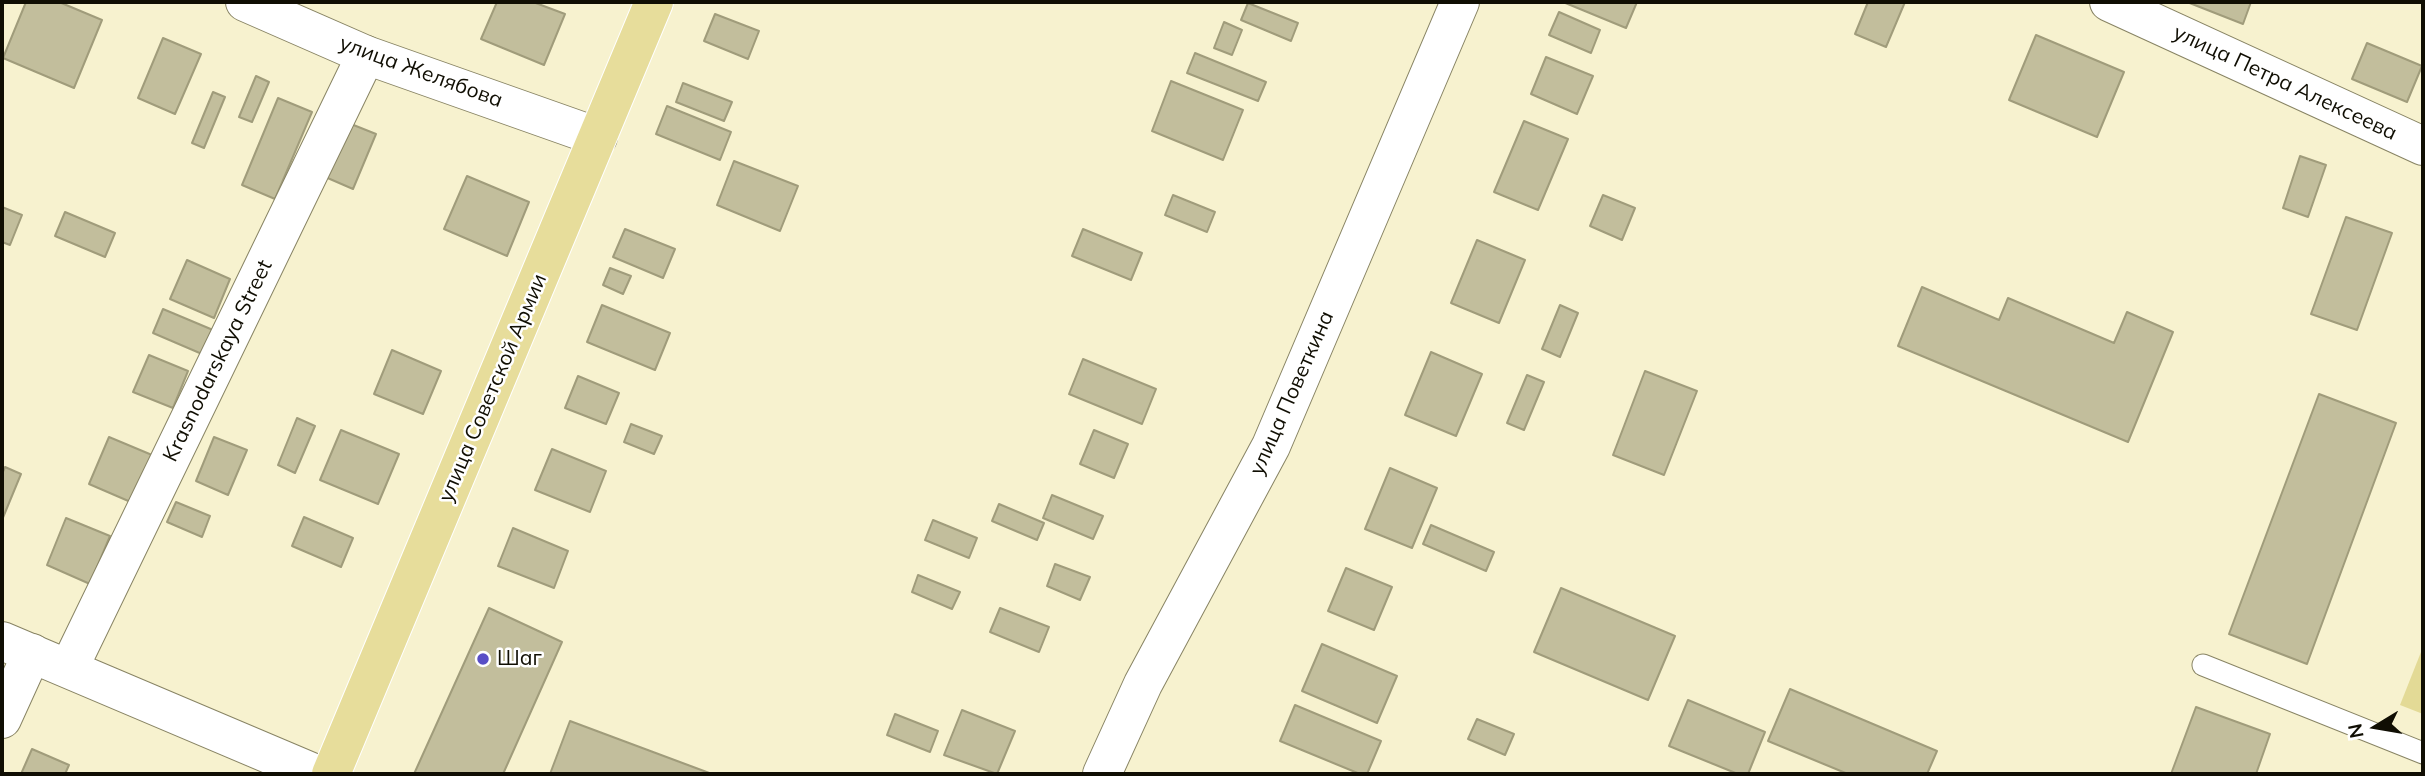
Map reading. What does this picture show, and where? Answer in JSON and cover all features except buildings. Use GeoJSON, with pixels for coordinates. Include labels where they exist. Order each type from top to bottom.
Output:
{"type":"FeatureCollection","features":[{"type":"Feature","properties":{"kind":"main road","name":"улица Советской Армии"},"geometry":{"type":"LineString","coordinates":[[331,774],[654,2]]}},
{"type":"Feature","properties":{"kind":"street","name":"улица Желябова"},"geometry":{"type":"LineString","coordinates":[[245,2],[366,55],[598,137]]}},
{"type":"Feature","properties":{"kind":"street","name":"улица Поветкина"},"geometry":{"type":"LineString","coordinates":[[1102,774],[1143,684],[1271,446],[1460,2]]}},
{"type":"Feature","properties":{"kind":"street","name":"улица Петра Алексеева"},"geometry":{"type":"LineString","coordinates":[[2109,2],[2423,146]]}},
{"type":"Feature","properties":{"kind":"street","name":"Krasnodarskaya Street"},"geometry":{"type":"LineString","coordinates":[[69,668],[366,55]]}},
{"type":"Feature","properties":{"kind":"street"},"geometry":{"type":"LineString","coordinates":[[2,719],[17,647],[316,774]]}},
{"type":"Feature","properties":{"kind":"lane"},"geometry":{"type":"LineString","coordinates":[[2203,665],[2423,752]]}},
{"type":"Feature","properties":{"kind":"shaded area"},"geometry":{"type":"Polygon","coordinates":[[[2423,647],[2423,714],[2400,705],[2423,647]]]}},
{"type":"Feature","properties":{"kind":"place","name":"Шаг"},"geometry":{"type":"Point","coordinates":[483,659]}}]}
